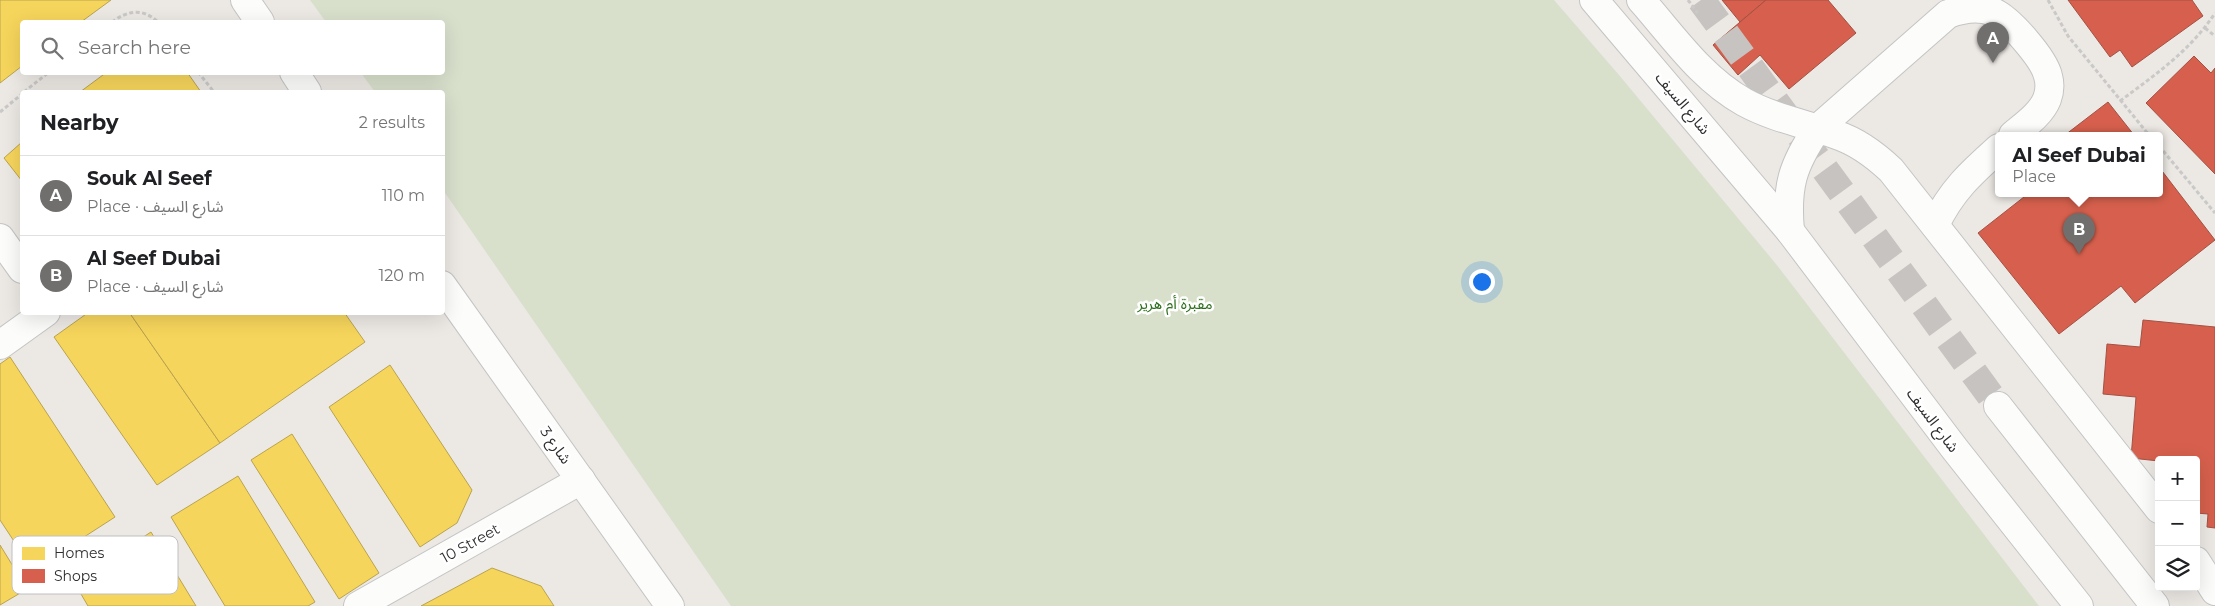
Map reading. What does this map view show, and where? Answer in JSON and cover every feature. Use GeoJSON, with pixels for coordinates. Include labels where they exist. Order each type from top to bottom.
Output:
{"type":"FeatureCollection","features":[{"type":"Feature","properties":{"kind":"street"},"geometry":{"type":"LineString","coordinates":[[245,0],[259,20]]}},
{"type":"Feature","properties":{"kind":"street","name":"شارع السيف"},"geometry":{"type":"LineString","coordinates":[[1594,0],[1790,231],[1954,448],[2079,606]]}},
{"type":"Feature","properties":{"kind":"street"},"geometry":{"type":"LineString","coordinates":[[1642,0],[1696,64],[1728,92],[1763,111],[1838,135],[1857,144],[1891,170],[2155,504]]}},
{"type":"Feature","properties":{"kind":"street"},"geometry":{"type":"LineString","coordinates":[[1790,231],[1788,203],[1792,177],[1802,152],[1818,129],[1939,21],[1959,10],[1976,8],[1993,12],[2008,21],[2043,63],[2048,74],[2050,86],[2048,98],[2042,108],[2016,132]]}},
{"type":"Feature","properties":{"kind":"street"},"geometry":{"type":"LineString","coordinates":[[296,75],[306,90]]}},
{"type":"Feature","properties":{"kind":"street"},"geometry":{"type":"LineString","coordinates":[[1936,225],[1956,189],[1995,152]]}},
{"type":"Feature","properties":{"kind":"street"},"geometry":{"type":"LineString","coordinates":[[0,238],[20,265]]}},
{"type":"Feature","properties":{"kind":"street","name":"شارع 3"},"geometry":{"type":"LineString","coordinates":[[445,289],[670,606]]}},
{"type":"Feature","properties":{"kind":"street"},"geometry":{"type":"LineString","coordinates":[[0,344],[42,315]]}},
{"type":"Feature","properties":{"kind":"street"},"geometry":{"type":"LineString","coordinates":[[1998,406],[2131,578],[2155,606]]}},
{"type":"Feature","properties":{"kind":"street","name":"10 Street"},"geometry":{"type":"LineString","coordinates":[[358,606],[581,480]]}},
{"type":"Feature","properties":{"kind":"street"},"geometry":{"type":"LineString","coordinates":[[2200,567],[2215,591]]}},
{"type":"Feature","properties":{"kind":"street"},"geometry":{"type":"LineString","coordinates":[[2131,578],[2150,606]]}},
{"type":"Feature","properties":{"kind":"path"},"geometry":{"type":"LineString","coordinates":[[2048,0],[2068,36],[2146,132]]}},
{"type":"Feature","properties":{"kind":"path"},"geometry":{"type":"LineString","coordinates":[[115,20],[128,12],[136,11],[144,13],[155,20]]}},
{"type":"Feature","properties":{"kind":"path"},"geometry":{"type":"LineString","coordinates":[[2120,101],[2153,77],[2205,28],[2215,13]]}},
{"type":"Feature","properties":{"kind":"path"},"geometry":{"type":"LineString","coordinates":[[2205,28],[2215,36]]}},
{"type":"Feature","properties":{"kind":"path"},"geometry":{"type":"LineString","coordinates":[[27,90],[45,75]]}},
{"type":"Feature","properties":{"kind":"path"},"geometry":{"type":"LineString","coordinates":[[200,75],[212,90]]}},
{"type":"Feature","properties":{"kind":"path"},"geometry":{"type":"LineString","coordinates":[[0,112],[20,95]]}},
{"type":"Feature","properties":{"kind":"path"},"geometry":{"type":"LineString","coordinates":[[2163,151],[2215,213]]}},
{"type":"Feature","properties":{"kind":"green space","name":"مقبرة أم هرير"},"geometry":{"type":"Polygon","coordinates":[[[310,0],[1554,0],[1776,264],[2039,606],[731,606],[445,193],[445,90],[374,90],[362,75],[445,75],[445,20],[325,20],[310,0]]]}},
{"type":"Feature","properties":{"kind":"building: Homes"},"geometry":{"type":"Polygon","coordinates":[[[0,0],[111,0],[84,20],[20,20],[20,68],[0,83],[0,0]]]}},
{"type":"Feature","properties":{"kind":"building: Homes"},"geometry":{"type":"Polygon","coordinates":[[[103,75],[189,75],[200,90],[83,90],[103,75]]]}},
{"type":"Feature","properties":{"kind":"building: Homes"},"geometry":{"type":"Polygon","coordinates":[[[20,144],[20,178],[4,158],[20,144]]]}},
{"type":"Feature","properties":{"kind":"building: Homes"},"geometry":{"type":"Polygon","coordinates":[[[85,315],[131,315],[220,443],[157,485],[54,337],[85,315]]]}},
{"type":"Feature","properties":{"kind":"building: Homes"},"geometry":{"type":"Polygon","coordinates":[[[131,315],[346,315],[365,342],[220,443],[131,315]]]}},
{"type":"Feature","properties":{"kind":"building: Homes"},"geometry":{"type":"Polygon","coordinates":[[[10,357],[115,517],[86,536],[12,536],[12,538],[0,520],[0,364],[10,357]]]}},
{"type":"Feature","properties":{"kind":"building: Homes"},"geometry":{"type":"Polygon","coordinates":[[[390,365],[472,490],[457,523],[420,547],[329,407],[390,365]]]}},
{"type":"Feature","properties":{"kind":"building: Homes"},"geometry":{"type":"Polygon","coordinates":[[[292,434],[379,573],[339,599],[251,460],[292,434]]]}},
{"type":"Feature","properties":{"kind":"building: Homes"},"geometry":{"type":"Polygon","coordinates":[[[238,476],[315,602],[308,606],[225,606],[171,517],[238,476]]]}},
{"type":"Feature","properties":{"kind":"building: Homes"},"geometry":{"type":"Polygon","coordinates":[[[151,532],[153,536],[145,536],[151,532]]]}},
{"type":"Feature","properties":{"kind":"building: Homes"},"geometry":{"type":"Polygon","coordinates":[[[0,545],[12,565],[12,594],[19,594],[0,605],[0,545]]]}},
{"type":"Feature","properties":{"kind":"building: Homes"},"geometry":{"type":"Polygon","coordinates":[[[492,568],[541,586],[554,606],[421,606],[492,568]]]}},
{"type":"Feature","properties":{"kind":"building: Homes"},"geometry":{"type":"Polygon","coordinates":[[[178,576],[196,606],[88,606],[81,594],[178,594],[178,576]]]}},
{"type":"Feature","properties":{"kind":"building: Shops"},"geometry":{"type":"Polygon","coordinates":[[[1722,0],[1766,0],[1740,22],[1722,0]]]}},
{"type":"Feature","properties":{"kind":"building: Shops"},"geometry":{"type":"Polygon","coordinates":[[[1766,0],[1828,0],[1856,33],[1789,89],[1760,55],[1738,75],[1713,45],[1766,0]]]}},
{"type":"Feature","properties":{"kind":"building: Shops"},"geometry":{"type":"Polygon","coordinates":[[[2068,0],[2192,0],[2203,16],[2132,67],[2120,50],[2110,57],[2068,0]]]}},
{"type":"Feature","properties":{"kind":"building: Shops"},"geometry":{"type":"Polygon","coordinates":[[[2194,56],[2211,73],[2215,68],[2215,174],[2146,103],[2194,56]]]}},
{"type":"Feature","properties":{"kind":"building: Shops"},"geometry":{"type":"Polygon","coordinates":[[[2108,102],[2132,132],[2069,132],[2108,102]]]}},
{"type":"Feature","properties":{"kind":"building: Shops"},"geometry":{"type":"Polygon","coordinates":[[[2163,172],[2215,240],[2135,303],[2121,286],[2059,334],[1978,233],[2024,197],[2163,197],[2163,172]]]}},
{"type":"Feature","properties":{"kind":"building: Shops"},"geometry":{"type":"Polygon","coordinates":[[[2143,320],[2215,327],[2215,528],[2207,527],[2208,514],[2200,513],[2200,456],[2155,456],[2155,461],[2131,458],[2136,397],[2103,394],[2107,344],[2140,347],[2143,320]]]}},
{"type":"Feature","properties":{"kind":"tunnel"},"geometry":{"type":"LineString","coordinates":[[1701,0],[1998,406]]}},
{"type":"Feature","properties":{"kind":"place","name":"Souk Al Seef"},"geometry":{"type":"Point","coordinates":[1993,63]}},
{"type":"Feature","properties":{"kind":"place","name":"Al Seef Dubai"},"geometry":{"type":"Point","coordinates":[2079,254]}}]}
